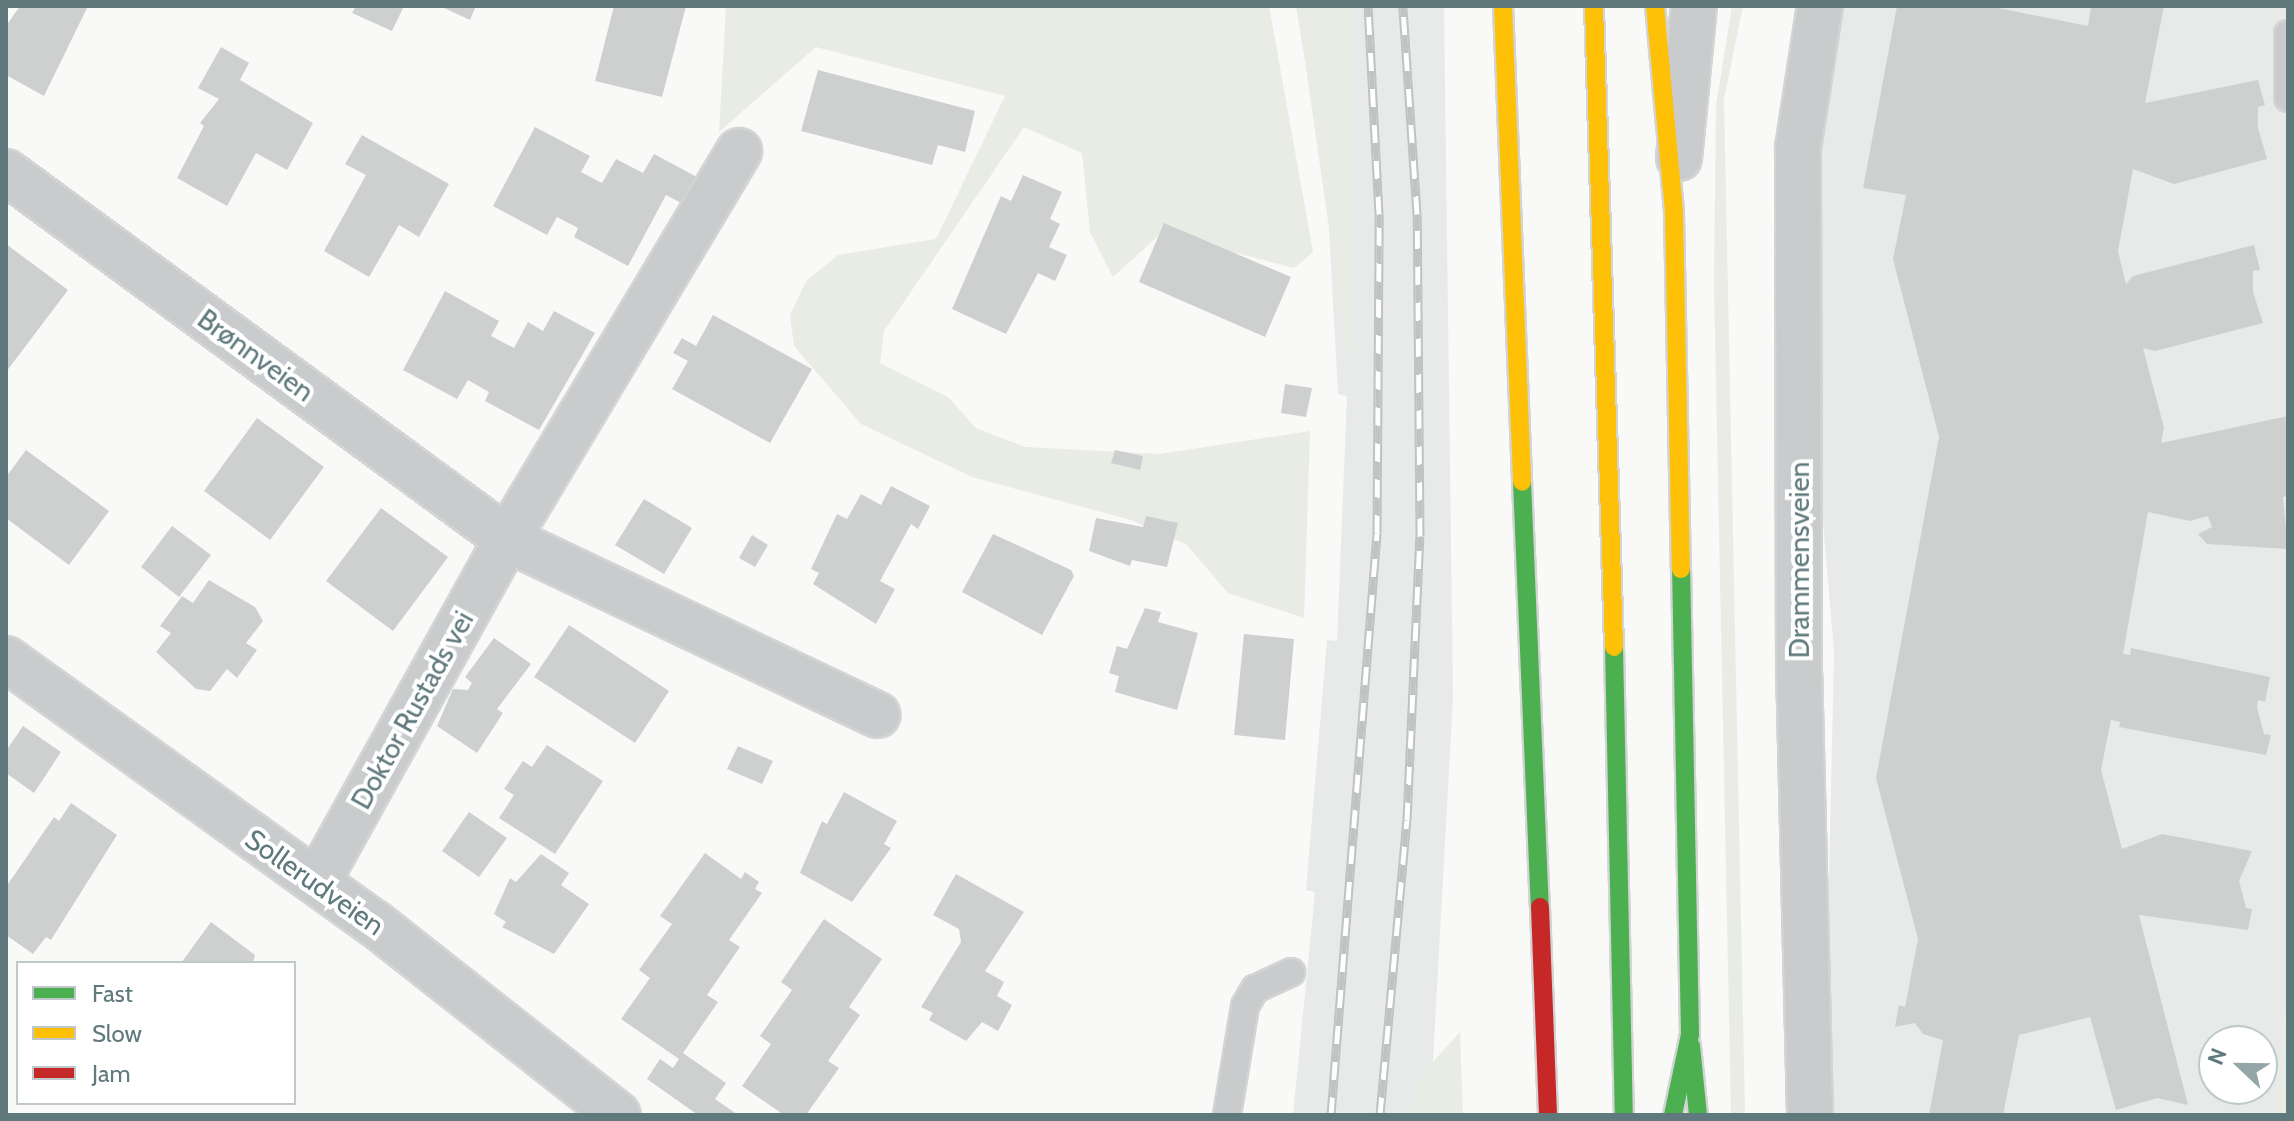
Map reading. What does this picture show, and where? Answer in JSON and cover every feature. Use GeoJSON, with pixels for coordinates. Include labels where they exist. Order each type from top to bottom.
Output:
{"type":"FeatureCollection","features":[{"type":"Feature","properties":{"kind":"main road"},"geometry":{"type":"LineString","coordinates":[[1503,6],[1548,1115]]}},
{"type":"Feature","properties":{"kind":"main road"},"geometry":{"type":"LineString","coordinates":[[1594,6],[1602,124],[1624,1115]]}},
{"type":"Feature","properties":{"kind":"main road"},"geometry":{"type":"LineString","coordinates":[[1655,6],[1674,212],[1690,1034],[1698,1115]]}},
{"type":"Feature","properties":{"kind":"main road"},"geometry":{"type":"LineString","coordinates":[[1673,1115],[1690,1034]]}},
{"type":"Feature","properties":{"kind":"street"},"geometry":{"type":"LineString","coordinates":[[1674,212],[1694,6]]}},
{"type":"Feature","properties":{"kind":"street","name":"Drammensveien"},"geometry":{"type":"LineString","coordinates":[[1810,1115],[1799,675],[1798,148],[1820,6]]}},
{"type":"Feature","properties":{"kind":"street"},"geometry":{"type":"LineString","coordinates":[[507,539],[739,151]]}},
{"type":"Feature","properties":{"kind":"street","name":"Brønnveien"},"geometry":{"type":"LineString","coordinates":[[6,172],[507,539],[877,715]]}},
{"type":"Feature","properties":{"kind":"street","name":"Doktor Rustads vei"},"geometry":{"type":"LineString","coordinates":[[317,882],[507,539]]}},
{"type":"Feature","properties":{"kind":"street","name":"Sollerudveien"},"geometry":{"type":"LineString","coordinates":[[6,659],[317,882],[618,1115]]}},
{"type":"Feature","properties":{"kind":"lane"},"geometry":{"type":"LineString","coordinates":[[2288,34],[2288,98]]}},
{"type":"Feature","properties":{"kind":"lane"},"geometry":{"type":"LineString","coordinates":[[1227,1115],[1245,1006],[1269,979],[1291,972]]}},
{"type":"Feature","properties":{"kind":"shaded area"},"geometry":{"type":"Polygon","coordinates":[[[726,6],[1269,6],[1313,252],[1294,268],[1217,248],[1170,225],[1113,277],[1090,232],[1082,153],[1024,127],[884,331],[880,363],[948,397],[976,428],[1025,447],[1160,454],[1310,431],[1304,618],[1228,593],[1187,545],[1131,520],[972,477],[861,424],[794,346],[790,315],[806,281],[838,255],[936,239],[1005,96],[816,47],[719,132],[726,6]]]}},
{"type":"Feature","properties":{"kind":"shaded area"},"geometry":{"type":"Polygon","coordinates":[[[1296,6],[1444,6],[1453,698],[1430,1115],[1293,1115],[1315,892],[1306,890],[1327,640],[1337,641],[1347,396],[1338,394],[1327,193],[1296,6]]]}},
{"type":"Feature","properties":{"kind":"shaded area"},"geometry":{"type":"Polygon","coordinates":[[[1297,6],[1351,6],[1356,62],[1351,380],[1297,6]]]}},
{"type":"Feature","properties":{"kind":"shaded area"},"geometry":{"type":"Polygon","coordinates":[[[1732,6],[1743,6],[1724,99],[1745,1115],[1731,1115],[1714,284],[1716,106],[1732,6]]]}},
{"type":"Feature","properties":{"kind":"shaded area"},"geometry":{"type":"Polygon","coordinates":[[[1806,6],[2288,6],[2288,993],[2278,1080],[2278,1025],[2198,1025],[2198,1105],[2275,1105],[2274,1115],[1824,1115],[1834,651],[1789,129],[1806,6]]]}},
{"type":"Feature","properties":{"kind":"shaded area"},"geometry":{"type":"Polygon","coordinates":[[[2288,993],[2288,1115],[2274,1115],[2275,1105],[2278,1105],[2288,993]]]}},
{"type":"Feature","properties":{"kind":"shaded area"},"geometry":{"type":"Polygon","coordinates":[[[1460,1032],[1463,1115],[1410,1115],[1414,1083],[1460,1032]]]}},
{"type":"Feature","properties":{"kind":"building"},"geometry":{"type":"Polygon","coordinates":[[[20,6],[88,6],[44,96],[6,75],[6,26],[20,6]]]}},
{"type":"Feature","properties":{"kind":"building"},"geometry":{"type":"Polygon","coordinates":[[[356,6],[404,6],[392,31],[352,13],[356,6]]]}},
{"type":"Feature","properties":{"kind":"building"},"geometry":{"type":"Polygon","coordinates":[[[440,6],[476,6],[470,20],[440,6]]]}},
{"type":"Feature","properties":{"kind":"building"},"geometry":{"type":"Polygon","coordinates":[[[614,6],[686,6],[662,97],[595,81],[614,6]]]}},
{"type":"Feature","properties":{"kind":"building"},"geometry":{"type":"Polygon","coordinates":[[[1897,6],[1988,6],[2088,26],[2091,6],[2164,6],[2145,103],[2258,80],[2265,105],[2258,107],[2258,128],[2267,159],[2174,184],[2133,169],[2118,251],[2126,284],[2133,276],[2254,245],[2260,270],[2253,271],[2253,292],[2263,323],[2155,351],[2143,348],[2164,428],[2161,443],[2288,416],[2288,496],[2283,497],[2288,549],[2207,544],[2198,534],[2212,527],[2208,516],[2190,521],[2148,512],[2123,654],[2130,655],[2131,648],[2270,677],[2265,702],[2258,700],[2257,707],[2264,734],[2271,735],[2266,755],[2119,727],[2120,722],[2111,720],[2101,770],[2122,849],[2162,834],[2252,851],[2239,881],[2246,908],[2252,909],[2248,930],[2139,915],[2188,1105],[2157,1098],[2116,1110],[2090,1017],[2019,1035],[2003,1115],[1929,1115],[1943,1040],[1923,1034],[1915,1023],[1895,1027],[1899,1005],[1905,1007],[1918,939],[1876,778],[1939,437],[1893,259],[1906,195],[1863,188],[1897,6]]]}},
{"type":"Feature","properties":{"kind":"building"},"geometry":{"type":"Polygon","coordinates":[[[221,47],[249,63],[240,80],[313,123],[287,170],[256,153],[227,206],[177,178],[204,126],[200,123],[219,99],[198,88],[221,47]]]}},
{"type":"Feature","properties":{"kind":"building"},"geometry":{"type":"Polygon","coordinates":[[[818,70],[975,111],[965,152],[938,145],[932,165],[801,131],[818,70]]]}},
{"type":"Feature","properties":{"kind":"building"},"geometry":{"type":"Polygon","coordinates":[[[535,127],[590,156],[581,172],[602,183],[616,159],[643,173],[654,154],[697,177],[683,204],[666,195],[628,266],[574,237],[578,228],[557,217],[547,235],[493,206],[535,127]]]}},
{"type":"Feature","properties":{"kind":"building"},"geometry":{"type":"Polygon","coordinates":[[[362,135],[449,184],[419,237],[399,225],[369,277],[324,251],[366,175],[345,164],[362,135]]]}},
{"type":"Feature","properties":{"kind":"building"},"geometry":{"type":"Polygon","coordinates":[[[1023,175],[1062,192],[1050,219],[1060,224],[1049,247],[1067,255],[1055,281],[1038,273],[1006,334],[952,309],[1001,196],[1011,201],[1023,175]]]}},
{"type":"Feature","properties":{"kind":"building"},"geometry":{"type":"Polygon","coordinates":[[[1164,223],[1291,277],[1265,337],[1139,282],[1164,223]]]}},
{"type":"Feature","properties":{"kind":"building"},"geometry":{"type":"Polygon","coordinates":[[[6,244],[68,290],[6,372],[6,244]]]}},
{"type":"Feature","properties":{"kind":"building"},"geometry":{"type":"Polygon","coordinates":[[[445,291],[499,321],[491,336],[514,348],[528,322],[543,331],[554,311],[595,333],[539,430],[485,401],[489,392],[468,380],[457,399],[403,370],[445,291]]]}},
{"type":"Feature","properties":{"kind":"building"},"geometry":{"type":"Polygon","coordinates":[[[713,315],[812,369],[770,443],[672,389],[688,361],[673,353],[682,338],[696,346],[713,315]]]}},
{"type":"Feature","properties":{"kind":"building"},"geometry":{"type":"Polygon","coordinates":[[[1285,384],[1312,388],[1306,417],[1281,413],[1285,384]]]}},
{"type":"Feature","properties":{"kind":"building"},"geometry":{"type":"Polygon","coordinates":[[[257,418],[324,467],[270,540],[204,491],[257,418]]]}},
{"type":"Feature","properties":{"kind":"building"},"geometry":{"type":"Polygon","coordinates":[[[26,450],[109,511],[69,565],[6,518],[6,477],[26,450]]]}},
{"type":"Feature","properties":{"kind":"building"},"geometry":{"type":"Polygon","coordinates":[[[1115,450],[1143,456],[1140,470],[1111,463],[1115,450]]]}},
{"type":"Feature","properties":{"kind":"building"},"geometry":{"type":"Polygon","coordinates":[[[891,486],[930,506],[918,529],[911,524],[880,581],[895,589],[876,624],[813,584],[819,573],[811,569],[837,514],[847,519],[861,494],[881,505],[891,486]]]}},
{"type":"Feature","properties":{"kind":"building"},"geometry":{"type":"Polygon","coordinates":[[[644,499],[692,528],[664,574],[615,545],[644,499]]]}},
{"type":"Feature","properties":{"kind":"building"},"geometry":{"type":"Polygon","coordinates":[[[381,508],[448,557],[393,631],[326,581],[381,508]]]}},
{"type":"Feature","properties":{"kind":"building"},"geometry":{"type":"Polygon","coordinates":[[[1146,516],[1178,523],[1167,567],[1132,560],[1130,566],[1089,551],[1096,518],[1143,527],[1146,516]]]}},
{"type":"Feature","properties":{"kind":"building"},"geometry":{"type":"Polygon","coordinates":[[[172,526],[211,555],[179,597],[141,567],[172,526]]]}},
{"type":"Feature","properties":{"kind":"building"},"geometry":{"type":"Polygon","coordinates":[[[993,534],[1071,570],[1074,576],[1042,635],[962,592],[993,534]]]}},
{"type":"Feature","properties":{"kind":"building"},"geometry":{"type":"Polygon","coordinates":[[[752,535],[768,545],[755,567],[739,558],[752,535]]]}},
{"type":"Feature","properties":{"kind":"building"},"geometry":{"type":"Polygon","coordinates":[[[209,580],[255,607],[263,621],[246,643],[257,650],[237,678],[227,669],[210,691],[196,689],[156,652],[171,633],[160,626],[182,596],[193,603],[209,580]]]}},
{"type":"Feature","properties":{"kind":"building"},"geometry":{"type":"Polygon","coordinates":[[[1145,608],[1161,612],[1158,622],[1198,633],[1177,710],[1115,692],[1119,676],[1109,673],[1117,646],[1127,649],[1145,608]]]}},
{"type":"Feature","properties":{"kind":"building"},"geometry":{"type":"Polygon","coordinates":[[[569,625],[669,691],[635,743],[534,677],[569,625]]]}},
{"type":"Feature","properties":{"kind":"building"},"geometry":{"type":"Polygon","coordinates":[[[1244,634],[1294,639],[1285,740],[1234,735],[1244,634]]]}},
{"type":"Feature","properties":{"kind":"building"},"geometry":{"type":"Polygon","coordinates":[[[494,638],[531,664],[497,709],[503,713],[477,753],[437,726],[453,689],[468,690],[472,683],[465,677],[494,638]]]}},
{"type":"Feature","properties":{"kind":"building"},"geometry":{"type":"Polygon","coordinates":[[[23,726],[61,752],[34,793],[6,773],[6,751],[23,726]]]}},
{"type":"Feature","properties":{"kind":"building"},"geometry":{"type":"Polygon","coordinates":[[[547,745],[603,781],[555,854],[499,818],[514,795],[504,789],[523,761],[532,767],[547,745]]]}},
{"type":"Feature","properties":{"kind":"building"},"geometry":{"type":"Polygon","coordinates":[[[738,746],[773,761],[762,784],[727,769],[738,746]]]}},
{"type":"Feature","properties":{"kind":"building"},"geometry":{"type":"Polygon","coordinates":[[[844,792],[897,821],[884,844],[891,848],[852,902],[800,873],[822,821],[827,824],[844,792]]]}},
{"type":"Feature","properties":{"kind":"building"},"geometry":{"type":"Polygon","coordinates":[[[71,803],[117,835],[51,940],[46,937],[33,954],[6,935],[6,887],[54,817],[59,821],[71,803]]]}},
{"type":"Feature","properties":{"kind":"building"},"geometry":{"type":"Polygon","coordinates":[[[469,812],[507,838],[479,877],[442,851],[469,812]]]}},
{"type":"Feature","properties":{"kind":"building"},"geometry":{"type":"Polygon","coordinates":[[[705,853],[741,879],[745,872],[759,882],[755,889],[762,893],[729,940],[740,947],[707,995],[718,1002],[683,1053],[726,1083],[715,1099],[738,1115],[698,1115],[647,1079],[660,1059],[673,1068],[679,1059],[621,1019],[650,978],[639,970],[672,924],[660,916],[705,853]]]}},
{"type":"Feature","properties":{"kind":"building"},"geometry":{"type":"Polygon","coordinates":[[[541,854],[569,873],[561,885],[589,904],[554,954],[502,927],[506,922],[494,914],[510,878],[516,882],[541,854]]]}},
{"type":"Feature","properties":{"kind":"building"},"geometry":{"type":"Polygon","coordinates":[[[956,874],[1024,912],[985,971],[1004,982],[997,996],[1012,1005],[998,1031],[982,1022],[966,1041],[929,1020],[933,1013],[921,1007],[961,942],[959,929],[933,915],[956,874]]]}},
{"type":"Feature","properties":{"kind":"building"},"geometry":{"type":"Polygon","coordinates":[[[824,919],[882,959],[849,1007],[860,1015],[828,1061],[839,1068],[806,1115],[784,1115],[742,1086],[771,1044],[760,1036],[792,990],[781,982],[824,919]]]}},
{"type":"Feature","properties":{"kind":"building"},"geometry":{"type":"Polygon","coordinates":[[[211,922],[255,955],[254,961],[182,961],[211,922]]]}},
{"type":"Feature","properties":{"kind":"railway"},"geometry":{"type":"LineString","coordinates":[[1331,1115],[1377,533],[1379,214],[1368,6]]}},
{"type":"Feature","properties":{"kind":"railway"},"geometry":{"type":"LineString","coordinates":[[1380,1115],[1407,820],[1420,536],[1417,214],[1403,6]]}},
{"type":"Feature","properties":{"kind":"traffic: fast"},"geometry":{"type":"LineString","coordinates":[[1522,482],[1540,907]]}},
{"type":"Feature","properties":{"kind":"traffic: fast"},"geometry":{"type":"LineString","coordinates":[[1673,1115],[1690,1034],[1681,569]]}},
{"type":"Feature","properties":{"kind":"traffic: fast"},"geometry":{"type":"LineString","coordinates":[[1614,647],[1624,1115]]}},
{"type":"Feature","properties":{"kind":"traffic: fast"},"geometry":{"type":"LineString","coordinates":[[1691,1046],[1698,1115]]}},
{"type":"Feature","properties":{"kind":"traffic: slow"},"geometry":{"type":"LineString","coordinates":[[1503,6],[1522,482]]}},
{"type":"Feature","properties":{"kind":"traffic: slow"},"geometry":{"type":"LineString","coordinates":[[1594,6],[1614,647]]}},
{"type":"Feature","properties":{"kind":"traffic: slow"},"geometry":{"type":"LineString","coordinates":[[1655,6],[1674,212],[1681,569]]}},
{"type":"Feature","properties":{"kind":"traffic: jam"},"geometry":{"type":"LineString","coordinates":[[1540,907],[1548,1115]]}}]}
